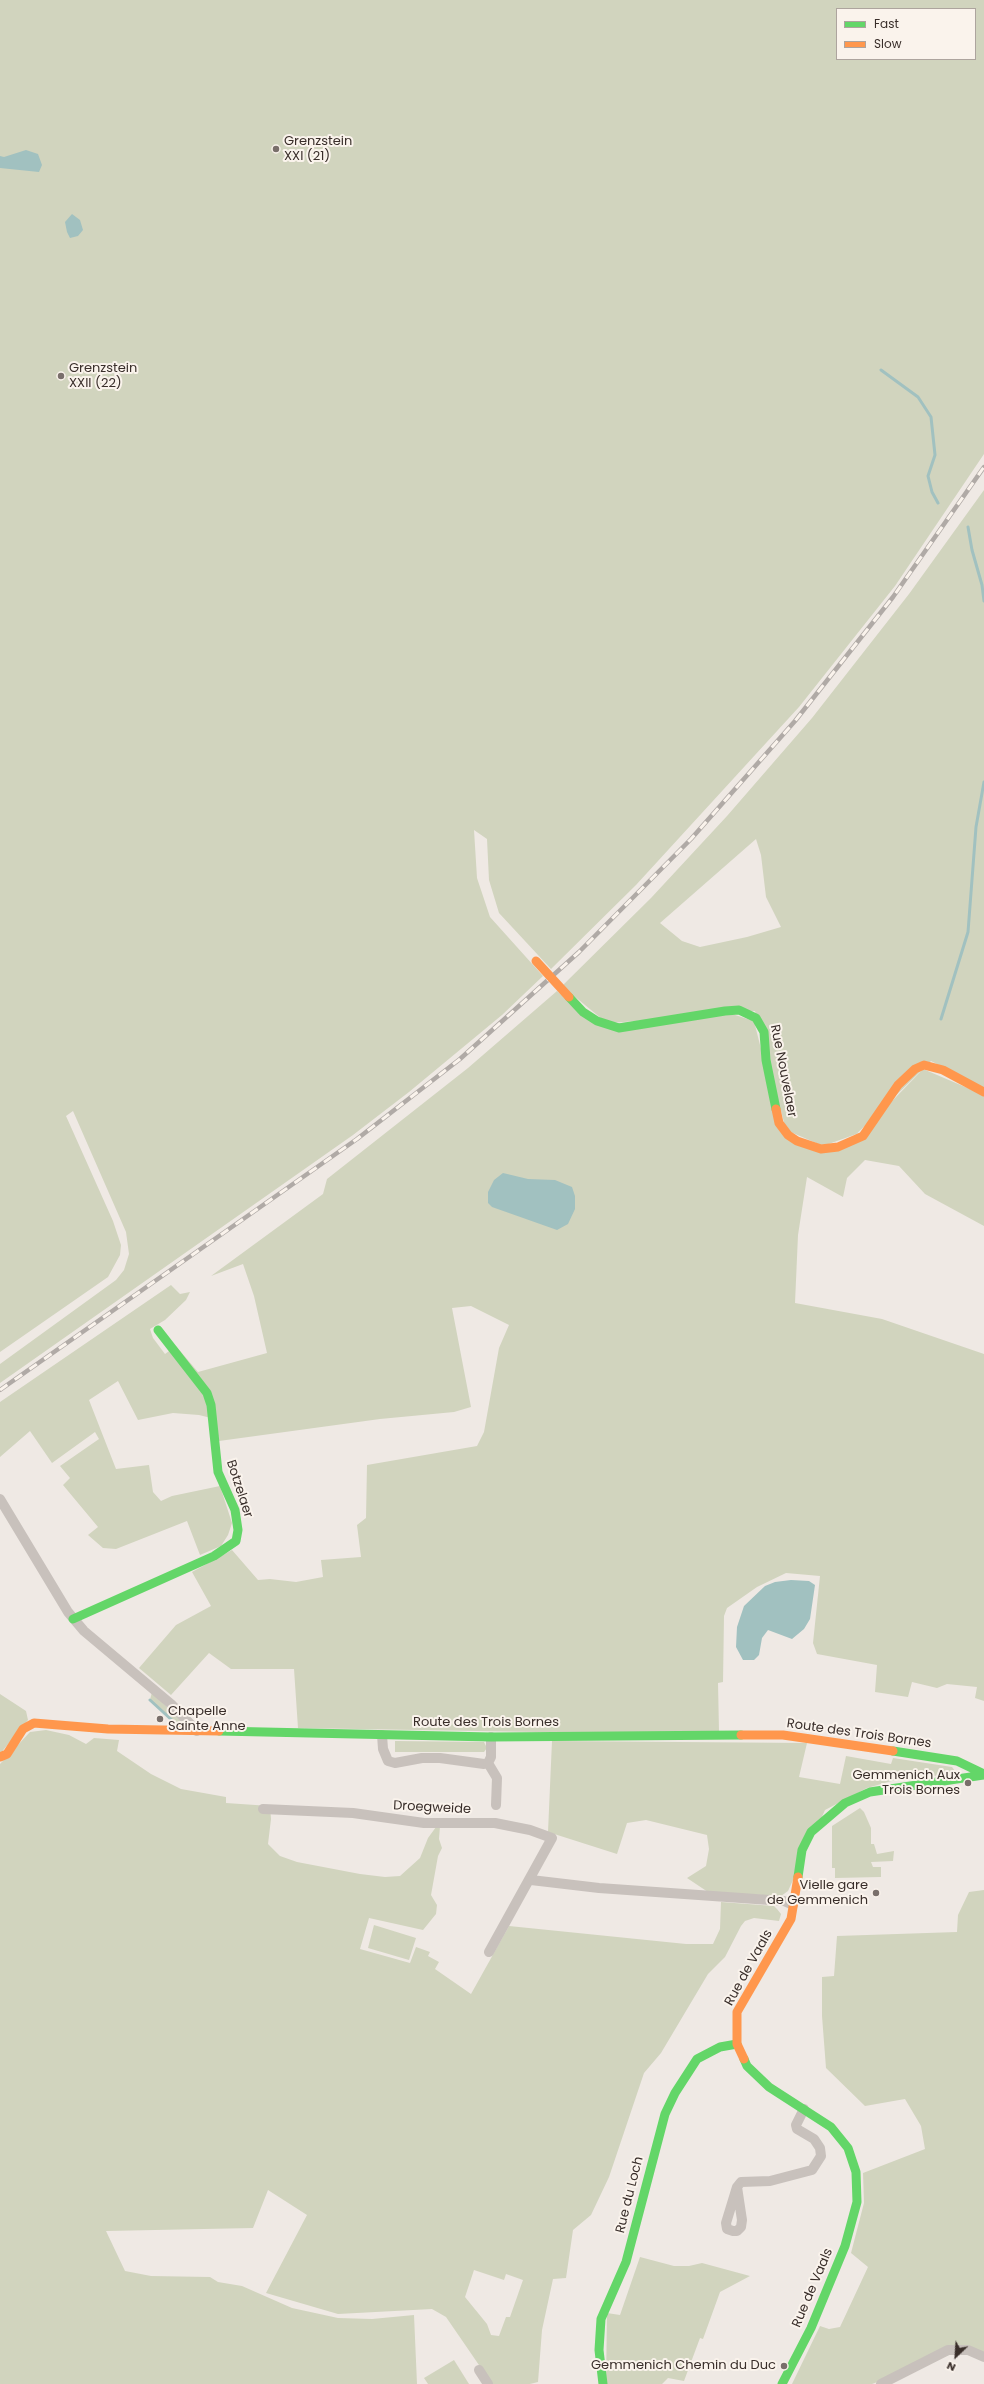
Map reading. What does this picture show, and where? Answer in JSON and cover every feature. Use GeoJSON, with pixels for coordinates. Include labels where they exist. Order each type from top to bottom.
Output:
{"type":"FeatureCollection","features":[{"type":"Feature","properties":{"kind":"street","name":"Rue Nouvelaer"},"geometry":{"type":"LineString","coordinates":[[536,961],[583,1012],[608,1026],[619,1028],[739,1010],[756,1018],[764,1032],[766,1060],[773,1101],[782,1129],[797,1141],[821,1149],[838,1148],[862,1136],[898,1085],[915,1069],[924,1065],[943,1070],[984,1092]]}},
{"type":"Feature","properties":{"kind":"street","name":"Botzelaer"},"geometry":{"type":"LineString","coordinates":[[73,1619],[214,1556],[226,1549],[236,1540],[238,1530],[235,1510],[218,1472],[211,1405],[207,1393],[158,1330]]}},
{"type":"Feature","properties":{"kind":"street"},"geometry":{"type":"LineString","coordinates":[[0,1499],[73,1619],[94,1640],[171,1704],[197,1731]]}},
{"type":"Feature","properties":{"kind":"street","name":"Route des Trois Bornes"},"geometry":{"type":"LineString","coordinates":[[0,1757],[7,1754],[23,1729],[34,1723],[71,1727],[197,1731],[491,1737],[783,1735],[956,1761],[984,1774]]}},
{"type":"Feature","properties":{"kind":"street"},"geometry":{"type":"LineString","coordinates":[[382,1735],[383,1749],[388,1761],[395,1764],[422,1758],[440,1758],[484,1764],[488,1763]]}},
{"type":"Feature","properties":{"kind":"street"},"geometry":{"type":"LineString","coordinates":[[488,1763],[491,1757],[491,1737]]}},
{"type":"Feature","properties":{"kind":"street"},"geometry":{"type":"LineString","coordinates":[[488,1763],[497,1778],[496,1805]]}},
{"type":"Feature","properties":{"kind":"street","name":"Rue de Vaals"},"geometry":{"type":"LineString","coordinates":[[782,2384],[811,2328],[833,2279],[845,2246],[856,2202],[856,2172],[848,2148],[831,2127],[755,2075],[747,2066],[737,2044],[737,2012],[786,1928],[793,1905],[799,1864],[806,1841],[811,1832],[830,1813],[845,1803],[870,1792],[984,1774]]}},
{"type":"Feature","properties":{"kind":"street","name":"Droegweide"},"geometry":{"type":"LineString","coordinates":[[263,1809],[353,1813],[424,1823],[511,1824],[552,1838],[530,1880],[488,1952]]}},
{"type":"Feature","properties":{"kind":"street"},"geometry":{"type":"LineString","coordinates":[[530,1880],[599,1888],[784,1901],[793,1905]]}},
{"type":"Feature","properties":{"kind":"street","name":"Rue du Loch"},"geometry":{"type":"LineString","coordinates":[[602,2384],[599,2350],[601,2319],[626,2262],[665,2114],[675,2093],[697,2059],[720,2047],[737,2044]]}},
{"type":"Feature","properties":{"kind":"street"},"geometry":{"type":"LineString","coordinates":[[737,2187],[744,2181],[770,2181],[812,2170],[821,2156],[820,2148],[814,2139],[798,2129],[796,2125],[804,2109]]}},
{"type":"Feature","properties":{"kind":"street"},"geometry":{"type":"LineString","coordinates":[[881,2384],[948,2350],[968,2350],[984,2357]]}},
{"type":"Feature","properties":{"kind":"street"},"geometry":{"type":"LineString","coordinates":[[479,2370],[488,2384]]}},
{"type":"Feature","properties":{"kind":"green space"},"geometry":{"type":"Polygon","coordinates":[[[0,0],[984,0],[984,454],[895,586],[799,707],[636,885],[551,969],[499,913],[489,880],[487,839],[474,830],[477,878],[490,917],[543,976],[502,1015],[409,1092],[353,1135],[0,1383],[0,1364],[116,1280],[124,1270],[129,1254],[126,1232],[73,1111],[66,1116],[113,1221],[121,1245],[120,1255],[108,1277],[0,1352],[0,0]]]}},
{"type":"Feature","properties":{"kind":"green space"},"geometry":{"type":"Polygon","coordinates":[[[984,490],[984,1088],[931,1061],[862,1132],[823,1146],[786,1130],[755,1011],[608,1024],[562,986],[651,898],[727,816],[812,718],[909,594],[984,490]],[[756,839],[660,923],[682,941],[700,947],[747,937],[781,927],[766,897],[761,855],[756,839]]]}},
{"type":"Feature","properties":{"kind":"green space"},"geometry":{"type":"Polygon","coordinates":[[[557,991],[596,1024],[732,1014],[754,1021],[782,1133],[839,1151],[923,1069],[984,1095],[984,1226],[925,1194],[899,1166],[865,1160],[847,1178],[843,1197],[807,1177],[798,1235],[795,1303],[882,1319],[984,1354],[984,1701],[975,1698],[977,1687],[947,1684],[937,1688],[912,1682],[908,1697],[875,1692],[877,1665],[817,1654],[813,1643],[820,1576],[786,1573],[757,1587],[727,1608],[724,1616],[723,1682],[718,1683],[719,1731],[596,1733],[298,1728],[294,1669],[231,1669],[209,1653],[171,1695],[139,1668],[176,1625],[211,1606],[192,1572],[232,1550],[258,1580],[270,1579],[296,1582],[323,1577],[321,1560],[361,1557],[357,1525],[366,1518],[367,1465],[477,1446],[484,1432],[499,1348],[509,1325],[471,1306],[452,1308],[471,1407],[454,1412],[380,1419],[219,1441],[215,1419],[199,1415],[173,1413],[138,1420],[118,1381],[89,1400],[116,1469],[149,1465],[153,1492],[161,1501],[172,1496],[220,1486],[232,1523],[228,1535],[221,1546],[200,1555],[187,1521],[116,1549],[103,1548],[88,1535],[98,1527],[63,1485],[70,1478],[60,1466],[99,1439],[95,1432],[52,1463],[30,1431],[0,1457],[0,1402],[171,1285],[180,1294],[190,1292],[186,1300],[165,1320],[150,1329],[153,1338],[165,1354],[176,1346],[198,1372],[267,1353],[254,1296],[243,1264],[211,1276],[323,1194],[327,1179],[468,1068],[557,991]]]}},
{"type":"Feature","properties":{"kind":"green space"},"geometry":{"type":"Polygon","coordinates":[[[152,1692],[181,1721],[180,1724],[177,1725],[150,1700],[152,1692]]]}},
{"type":"Feature","properties":{"kind":"green space"},"geometry":{"type":"Polygon","coordinates":[[[0,1694],[26,1711],[28,1720],[0,1754],[0,1694]]]}},
{"type":"Feature","properties":{"kind":"green space"},"geometry":{"type":"Polygon","coordinates":[[[46,1730],[69,1735],[86,1744],[94,1738],[119,1740],[117,1751],[151,1774],[181,1789],[226,1797],[226,1803],[270,1806],[271,1819],[268,1844],[280,1856],[297,1862],[360,1874],[385,1877],[400,1876],[420,1858],[428,1838],[436,1827],[440,1826],[439,1839],[442,1848],[438,1856],[431,1895],[437,1905],[436,1914],[423,1930],[369,1918],[360,1949],[410,1963],[416,1947],[430,1952],[428,1956],[439,1962],[435,1969],[471,1994],[509,1926],[686,1944],[713,1944],[720,1929],[721,1902],[774,1906],[781,1914],[779,1921],[754,1918],[745,1921],[725,1957],[708,1974],[661,2053],[644,2073],[609,2177],[591,2215],[573,2230],[566,2278],[553,2279],[542,2330],[538,2382],[530,2384],[492,2384],[446,2317],[432,2309],[338,2314],[266,2293],[307,2215],[268,2190],[253,2228],[106,2231],[125,2271],[151,2276],[210,2277],[218,2282],[242,2286],[292,2308],[338,2318],[372,2319],[414,2315],[417,2384],[0,2384],[0,1764],[30,1732],[46,1730]],[[474,2270],[465,2297],[487,2324],[491,2335],[499,2336],[506,2317],[510,2317],[523,2280],[506,2274],[504,2280],[474,2270]]]}},
{"type":"Feature","properties":{"kind":"green space"},"geometry":{"type":"Polygon","coordinates":[[[395,1741],[484,1742],[487,1748],[484,1752],[395,1752],[395,1741]]]}},
{"type":"Feature","properties":{"kind":"green space"},"geometry":{"type":"Polygon","coordinates":[[[552,1741],[807,1743],[799,1777],[840,1784],[846,1756],[891,1764],[893,1758],[952,1767],[955,1771],[952,1774],[895,1780],[867,1788],[825,1810],[788,1891],[781,1896],[708,1892],[687,1878],[706,1866],[709,1849],[707,1835],[646,1820],[627,1823],[617,1854],[548,1832],[552,1741]]]}},
{"type":"Feature","properties":{"kind":"green space"},"geometry":{"type":"Polygon","coordinates":[[[860,1808],[864,1812],[871,1828],[871,1844],[874,1844],[877,1854],[894,1851],[893,1861],[871,1862],[873,1867],[881,1867],[881,1877],[835,1878],[835,1868],[832,1868],[832,1826],[860,1808]]]}},
{"type":"Feature","properties":{"kind":"green space"},"geometry":{"type":"Polygon","coordinates":[[[984,1890],[984,2353],[970,2347],[872,2384],[792,2384],[820,2326],[829,2329],[840,2327],[868,2267],[851,2253],[864,2203],[863,2173],[925,2149],[921,2126],[905,2099],[865,2106],[826,2068],[822,2016],[822,1977],[834,1976],[837,1936],[957,1932],[958,1915],[969,1892],[984,1890]]]}},
{"type":"Feature","properties":{"kind":"green space"},"geometry":{"type":"Polygon","coordinates":[[[374,1925],[416,1938],[409,1960],[368,1948],[374,1925]]]}},
{"type":"Feature","properties":{"kind":"green space"},"geometry":{"type":"Polygon","coordinates":[[[640,2257],[674,2266],[689,2266],[702,2263],[750,2276],[720,2292],[703,2339],[700,2338],[684,2381],[668,2378],[662,2384],[606,2384],[607,2313],[620,2315],[640,2257]]]}},
{"type":"Feature","properties":{"kind":"green space"},"geometry":{"type":"Polygon","coordinates":[[[454,2360],[469,2384],[428,2384],[424,2378],[454,2360]]]}},
{"type":"Feature","properties":{"kind":"water"},"geometry":{"type":"Polygon","coordinates":[[[26,150],[38,154],[42,165],[39,172],[0,168],[0,156],[4,157],[26,150]]]}},
{"type":"Feature","properties":{"kind":"water"},"geometry":{"type":"Polygon","coordinates":[[[72,214],[80,220],[83,230],[78,236],[70,238],[65,222],[72,214]]]}},
{"type":"Feature","properties":{"kind":"water"},"geometry":{"type":"Polygon","coordinates":[[[503,1173],[528,1179],[555,1180],[572,1187],[575,1196],[575,1209],[568,1224],[557,1230],[492,1207],[488,1203],[488,1192],[494,1180],[503,1173]]]}},
{"type":"Feature","properties":{"kind":"water"},"geometry":{"type":"Polygon","coordinates":[[[791,1580],[809,1581],[815,1585],[810,1619],[804,1629],[792,1639],[768,1630],[762,1638],[759,1655],[754,1660],[743,1660],[736,1647],[737,1627],[744,1606],[765,1586],[775,1582],[791,1580]]]}},
{"type":"Feature","properties":{"kind":"waterway"},"geometry":{"type":"LineString","coordinates":[[881,370],[918,397],[931,417],[935,455],[928,476],[932,492],[938,503]]}},
{"type":"Feature","properties":{"kind":"waterway"},"geometry":{"type":"LineString","coordinates":[[968,527],[972,550],[982,585],[984,601]]}},
{"type":"Feature","properties":{"kind":"waterway"},"geometry":{"type":"LineString","coordinates":[[941,1019],[968,932],[976,827],[984,782]]}},
{"type":"Feature","properties":{"kind":"waterway"},"geometry":{"type":"LineString","coordinates":[[150,1700],[175,1723]]}},
{"type":"Feature","properties":{"kind":"railway"},"geometry":{"type":"LineString","coordinates":[[0,1390],[357,1139],[460,1059],[579,952],[691,839],[795,721],[893,597],[984,467]]}},
{"type":"Feature","properties":{"kind":"traffic: fast"},"geometry":{"type":"LineString","coordinates":[[569,997],[583,1012],[597,1021],[619,1028],[725,1011],[739,1010],[756,1018],[764,1032],[766,1060],[776,1109]]}},
{"type":"Feature","properties":{"kind":"traffic: fast"},"geometry":{"type":"LineString","coordinates":[[73,1619],[214,1556],[236,1541],[238,1530],[235,1510],[218,1472],[211,1405],[207,1393],[158,1330]]}},
{"type":"Feature","properties":{"kind":"traffic: fast"},"geometry":{"type":"LineString","coordinates":[[219,1731],[491,1737],[741,1735]]}},
{"type":"Feature","properties":{"kind":"traffic: fast"},"geometry":{"type":"LineString","coordinates":[[893,1751],[957,1761],[984,1774]]}},
{"type":"Feature","properties":{"kind":"traffic: fast"},"geometry":{"type":"LineString","coordinates":[[798,1877],[802,1850],[811,1832],[845,1803],[870,1792],[984,1775]]}},
{"type":"Feature","properties":{"kind":"traffic: fast"},"geometry":{"type":"LineString","coordinates":[[603,2384],[599,2350],[601,2319],[626,2262],[665,2114],[675,2093],[697,2059],[720,2047],[737,2044]]}},
{"type":"Feature","properties":{"kind":"traffic: fast"},"geometry":{"type":"LineString","coordinates":[[744,2059],[747,2066],[769,2087],[831,2127],[848,2148],[856,2172],[857,2202],[845,2246],[811,2328],[782,2384]]}},
{"type":"Feature","properties":{"kind":"traffic: slow"},"geometry":{"type":"LineString","coordinates":[[536,961],[569,997]]}},
{"type":"Feature","properties":{"kind":"traffic: slow"},"geometry":{"type":"LineString","coordinates":[[776,1109],[779,1123],[788,1135],[797,1141],[821,1149],[838,1147],[863,1136],[898,1085],[915,1069],[924,1065],[943,1070],[984,1092]]}},
{"type":"Feature","properties":{"kind":"traffic: slow"},"geometry":{"type":"LineString","coordinates":[[0,1757],[7,1754],[23,1729],[34,1723],[108,1729],[219,1731]]}},
{"type":"Feature","properties":{"kind":"traffic: slow"},"geometry":{"type":"LineString","coordinates":[[741,1735],[783,1735],[893,1751]]}},
{"type":"Feature","properties":{"kind":"traffic: slow"},"geometry":{"type":"LineString","coordinates":[[744,2059],[737,2044],[737,2012],[791,1919],[798,1877]]}},
{"type":"Feature","properties":{"kind":"place","name":"Grenzstein XXI (21)"},"geometry":{"type":"Point","coordinates":[276,149]}},
{"type":"Feature","properties":{"kind":"place","name":"Grenzstein XXII (22)"},"geometry":{"type":"Point","coordinates":[61,376]}},
{"type":"Feature","properties":{"kind":"place","name":"Chapelle Sainte Anne"},"geometry":{"type":"Point","coordinates":[160,1719]}},
{"type":"Feature","properties":{"kind":"place","name":"Gemmenich Aux Trois Bornes"},"geometry":{"type":"Point","coordinates":[968,1783]}},
{"type":"Feature","properties":{"kind":"place","name":"Vielle gare de Gemmenich"},"geometry":{"type":"Point","coordinates":[876,1893]}},
{"type":"Feature","properties":{"kind":"place","name":"Gemmenich Chemin du Duc"},"geometry":{"type":"Point","coordinates":[784,2366]}}]}
